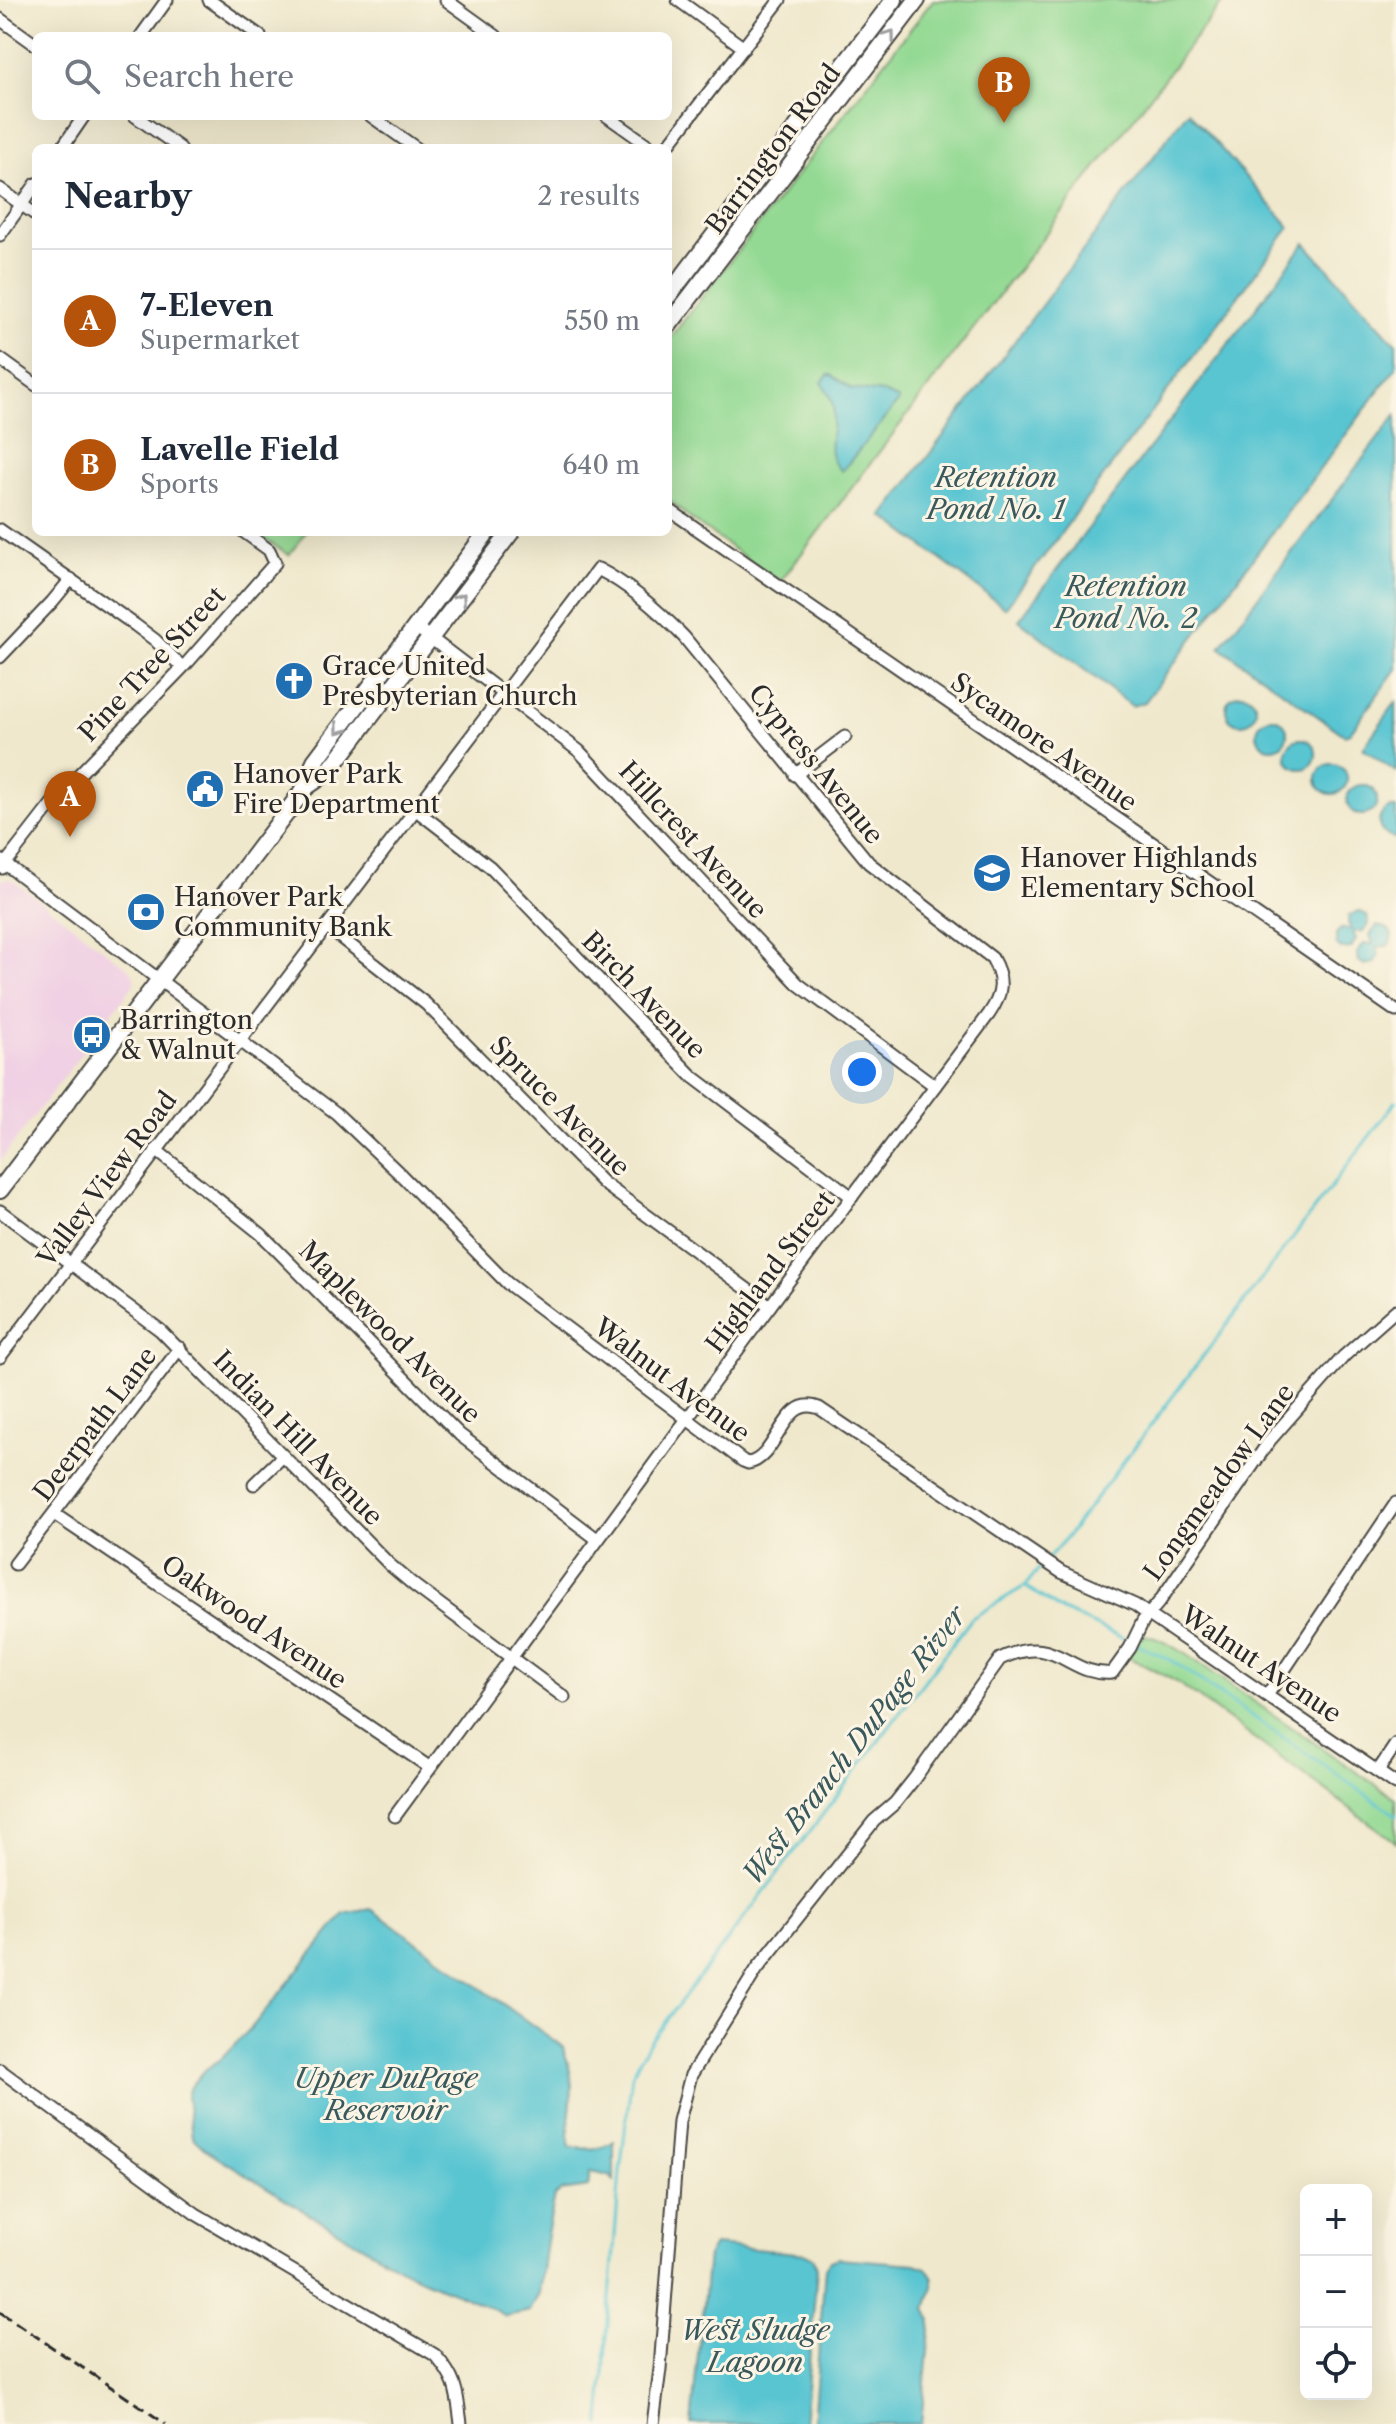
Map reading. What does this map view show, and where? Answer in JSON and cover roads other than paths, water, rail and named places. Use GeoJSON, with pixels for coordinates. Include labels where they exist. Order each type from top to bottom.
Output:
{"type":"FeatureCollection","features":[{"type":"Feature","properties":{"kind":"main road","name":"Barrington Road"},"geometry":{"type":"LineString","coordinates":[[672,291],[894,0]]}},
{"type":"Feature","properties":{"kind":"main road","name":"Barrington Road"},"geometry":{"type":"LineString","coordinates":[[672,321],[917,0]]}},
{"type":"Feature","properties":{"kind":"main road"},"geometry":{"type":"LineString","coordinates":[[306,787],[315,761],[484,536]]}},
{"type":"Feature","properties":{"kind":"main road"},"geometry":{"type":"LineString","coordinates":[[0,1190],[306,787],[329,771],[508,536]]}},
{"type":"Feature","properties":{"kind":"street"},"geometry":{"type":"LineString","coordinates":[[144,32],[167,0]]}},
{"type":"Feature","properties":{"kind":"street"},"geometry":{"type":"LineString","coordinates":[[209,0],[254,32]]}},
{"type":"Feature","properties":{"kind":"street"},"geometry":{"type":"LineString","coordinates":[[446,0],[490,32]]}},
{"type":"Feature","properties":{"kind":"street"},"geometry":{"type":"LineString","coordinates":[[678,0],[744,48]]}},
{"type":"Feature","properties":{"kind":"street"},"geometry":{"type":"LineString","coordinates":[[669,144],[780,0]]}},
{"type":"Feature","properties":{"kind":"street"},"geometry":{"type":"LineString","coordinates":[[0,19],[32,42]]}},
{"type":"Feature","properties":{"kind":"street"},"geometry":{"type":"LineString","coordinates":[[65,144],[81,120]]}},
{"type":"Feature","properties":{"kind":"street"},"geometry":{"type":"LineString","coordinates":[[141,120],[174,144]]}},
{"type":"Feature","properties":{"kind":"street"},"geometry":{"type":"LineString","coordinates":[[377,120],[410,144]]}},
{"type":"Feature","properties":{"kind":"street"},"geometry":{"type":"LineString","coordinates":[[613,120],[646,144]]}},
{"type":"Feature","properties":{"kind":"street"},"geometry":{"type":"LineString","coordinates":[[0,189],[32,212]]}},
{"type":"Feature","properties":{"kind":"street"},"geometry":{"type":"LineString","coordinates":[[0,235],[32,190]]}},
{"type":"Feature","properties":{"kind":"street"},"geometry":{"type":"LineString","coordinates":[[0,359],[32,382]]}},
{"type":"Feature","properties":{"kind":"street","name":"Sycamore Avenue"},"geometry":{"type":"LineString","coordinates":[[672,512],[1396,1011]]}},
{"type":"Feature","properties":{"kind":"street"},"geometry":{"type":"LineString","coordinates":[[0,530],[146,633],[182,667]]}},
{"type":"Feature","properties":{"kind":"street","name":"Pine Tree Street"},"geometry":{"type":"LineString","coordinates":[[1,865],[58,796],[182,667],[275,563],[269,550],[250,536]]}},
{"type":"Feature","properties":{"kind":"street","name":"Valley View Road"},"geometry":{"type":"LineString","coordinates":[[0,1357],[598,569]]}},
{"type":"Feature","properties":{"kind":"street","name":"Cypress Avenue"},"geometry":{"type":"LineString","coordinates":[[598,569],[664,617],[684,637],[869,863],[992,958],[1001,982]]}},
{"type":"Feature","properties":{"kind":"street"},"geometry":{"type":"LineString","coordinates":[[0,657],[71,579]]}},
{"type":"Feature","properties":{"kind":"street","name":"Hillcrest Avenue"},"geometry":{"type":"LineString","coordinates":[[416,627],[432,636],[579,751],[798,984],[935,1086]]}},
{"type":"Feature","properties":{"kind":"street"},"geometry":{"type":"LineString","coordinates":[[795,775],[845,737]]}},
{"type":"Feature","properties":{"kind":"street","name":"Birch Avenue"},"geometry":{"type":"LineString","coordinates":[[416,810],[490,867],[692,1076],[852,1197]]}},
{"type":"Feature","properties":{"kind":"street","name":"Walnut Avenue"},"geometry":{"type":"LineString","coordinates":[[1,865],[336,1113],[507,1283],[687,1421],[748,1463],[759,1460],[799,1408],[814,1406],[1061,1572],[1135,1605],[1396,1784]]}},
{"type":"Feature","properties":{"kind":"street","name":"Spruce Avenue"},"geometry":{"type":"LineString","coordinates":[[327,927],[426,1004],[603,1183],[770,1306]]}},
{"type":"Feature","properties":{"kind":"street","name":"Highland Street"},"geometry":{"type":"LineString","coordinates":[[395,1816],[597,1539],[989,1014],[1000,995],[1001,982]]}},
{"type":"Feature","properties":{"kind":"street","name":"Maplewood Avenue"},"geometry":{"type":"LineString","coordinates":[[156,1150],[261,1234],[460,1435],[597,1539]]}},
{"type":"Feature","properties":{"kind":"street","name":"Indian Hill Avenue"},"geometry":{"type":"LineString","coordinates":[[0,1211],[160,1330],[390,1565],[564,1697]]}},
{"type":"Feature","properties":{"kind":"street","name":"Longmeadow Lane"},"geometry":{"type":"LineString","coordinates":[[653,2424],[679,2121],[691,2075],[757,1969],[865,1832],[914,1779],[1000,1659],[1021,1650],[1034,1649],[1049,1652],[1100,1674],[1112,1673],[1130,1648],[1143,1621],[1270,1440],[1344,1356],[1396,1310]]}},
{"type":"Feature","properties":{"kind":"street","name":"Deerpath Lane"},"geometry":{"type":"LineString","coordinates":[[15,1564],[180,1348]]}},
{"type":"Feature","properties":{"kind":"street"},"geometry":{"type":"LineString","coordinates":[[254,1484],[283,1456]]}},
{"type":"Feature","properties":{"kind":"street"},"geometry":{"type":"LineString","coordinates":[[1268,1694],[1396,1503]]}},
{"type":"Feature","properties":{"kind":"street","name":"Oakwood Avenue"},"geometry":{"type":"LineString","coordinates":[[54,1514],[429,1767]]}},
{"type":"Feature","properties":{"kind":"street"},"geometry":{"type":"LineString","coordinates":[[1378,1771],[1396,1744]]}},
{"type":"Feature","properties":{"kind":"street"},"geometry":{"type":"LineString","coordinates":[[0,2070],[196,2214],[435,2355],[450,2373],[457,2393],[461,2424]]}},
{"type":"Feature","properties":{"kind":"water","name":"Retention Pond No. 1"},"geometry":{"type":"Polygon","coordinates":[[[1188,111],[1290,227],[1005,608],[883,516],[1188,111]]]}},
{"type":"Feature","properties":{"kind":"water","name":"Retention Pond No. 2"},"geometry":{"type":"Polygon","coordinates":[[[1305,243],[1396,344],[1396,368],[1145,702],[1132,706],[1019,620],[1305,243]]]}},
{"type":"Feature","properties":{"kind":"water"},"geometry":{"type":"Polygon","coordinates":[[[828,375],[852,389],[883,393],[899,401],[842,471],[832,457],[833,405],[822,382],[828,375]]]}},
{"type":"Feature","properties":{"kind":"water"},"geometry":{"type":"Polygon","coordinates":[[[1396,415],[1396,669],[1350,733],[1344,735],[1220,647],[1396,415]]]}},
{"type":"Feature","properties":{"kind":"water"},"geometry":{"type":"Polygon","coordinates":[[[1241,694],[1252,698],[1256,709],[1252,720],[1241,724],[1230,720],[1226,709],[1230,698],[1241,694]]]}},
{"type":"Feature","properties":{"kind":"water"},"geometry":{"type":"Polygon","coordinates":[[[1396,702],[1396,772],[1363,748],[1396,702]]]}},
{"type":"Feature","properties":{"kind":"water"},"geometry":{"type":"Polygon","coordinates":[[[1272,718],[1283,722],[1287,733],[1283,744],[1272,748],[1261,744],[1257,733],[1261,722],[1272,718]]]}},
{"type":"Feature","properties":{"kind":"water"},"geometry":{"type":"Polygon","coordinates":[[[1301,739],[1312,743],[1316,754],[1312,765],[1301,769],[1290,765],[1286,754],[1290,743],[1301,739]]]}},
{"type":"Feature","properties":{"kind":"water"},"geometry":{"type":"Polygon","coordinates":[[[1332,764],[1343,768],[1347,779],[1343,790],[1332,794],[1321,790],[1317,779],[1321,768],[1332,764]]]}},
{"type":"Feature","properties":{"kind":"water"},"geometry":{"type":"Polygon","coordinates":[[[1362,785],[1373,789],[1377,800],[1373,811],[1362,815],[1351,811],[1347,800],[1351,789],[1362,785]]]}},
{"type":"Feature","properties":{"kind":"water"},"geometry":{"type":"Polygon","coordinates":[[[1389,808],[1396,808],[1396,838],[1385,834],[1379,826],[1381,816],[1389,808]]]}},
{"type":"Feature","properties":{"kind":"water"},"geometry":{"type":"Polygon","coordinates":[[[1358,911],[1367,915],[1369,925],[1362,932],[1353,931],[1356,939],[1351,948],[1341,949],[1336,944],[1336,934],[1341,929],[1351,929],[1349,916],[1358,911]]]}},
{"type":"Feature","properties":{"kind":"water"},"geometry":{"type":"Polygon","coordinates":[[[1377,926],[1387,928],[1391,939],[1387,946],[1376,947],[1379,955],[1374,963],[1364,965],[1358,960],[1357,953],[1364,944],[1373,944],[1370,935],[1377,926]]]}},
{"type":"Feature","properties":{"kind":"water","name":"Upper DuPage Reservoir"},"geometry":{"type":"Polygon","coordinates":[[[371,1909],[563,2047],[572,2082],[570,2147],[599,2148],[614,2141],[614,2181],[610,2176],[590,2172],[588,2187],[561,2191],[555,2196],[539,2293],[530,2311],[506,2316],[411,2274],[205,2149],[192,2137],[187,2097],[189,2089],[253,2026],[344,1914],[371,1909]]]}},
{"type":"Feature","properties":{"kind":"water","name":"West Sludge Lagoon"},"geometry":{"type":"Polygon","coordinates":[[[714,2245],[806,2254],[814,2259],[817,2268],[804,2424],[691,2424],[708,2255],[714,2245]]]}},
{"type":"Feature","properties":{"kind":"water"},"geometry":{"type":"Polygon","coordinates":[[[838,2258],[915,2264],[927,2268],[933,2276],[926,2309],[931,2319],[921,2424],[813,2424],[825,2268],[830,2261],[838,2258]]]}},
{"type":"Feature","properties":{"kind":"waterway","name":"West Branch DuPage River"},"geometry":{"type":"LineString","coordinates":[[1047,1559],[1396,1101]]}},
{"type":"Feature","properties":{"kind":"waterway","name":"West Branch DuPage River"},"geometry":{"type":"LineString","coordinates":[[600,2424],[620,2172],[632,2074],[649,2043],[972,1618],[1025,1586],[1042,1565]]}},
{"type":"Feature","properties":{"kind":"waterway"},"geometry":{"type":"LineString","coordinates":[[1026,1587],[1063,1611],[1125,1639]]}},
{"type":"Feature","properties":{"kind":"waterway"},"geometry":{"type":"LineString","coordinates":[[1136,1644],[1172,1661],[1396,1815]]}},
{"type":"Feature","properties":{"kind":"railway"},"geometry":{"type":"LineString","coordinates":[[0,2312],[166,2424]]}},
{"type":"Feature","properties":{"kind":"place","name":"Lavelle Field"},"geometry":{"type":"Point","coordinates":[1004,123]}},
{"type":"Feature","properties":{"kind":"place","name":"Grace United Presbyterian Church"},"geometry":{"type":"Point","coordinates":[294,681]}},
{"type":"Feature","properties":{"kind":"place","name":"Hanover Park Fire Department"},"geometry":{"type":"Point","coordinates":[205,789]}},
{"type":"Feature","properties":{"kind":"place","name":"7-Eleven"},"geometry":{"type":"Point","coordinates":[70,837]}},
{"type":"Feature","properties":{"kind":"place","name":"Hanover Highlands Elementary School"},"geometry":{"type":"Point","coordinates":[992,873]}},
{"type":"Feature","properties":{"kind":"place","name":"Hanover Park Community Bank"},"geometry":{"type":"Point","coordinates":[146,912]}},
{"type":"Feature","properties":{"kind":"place","name":"Barrington & Walnut"},"geometry":{"type":"Point","coordinates":[92,1035]}}]}
